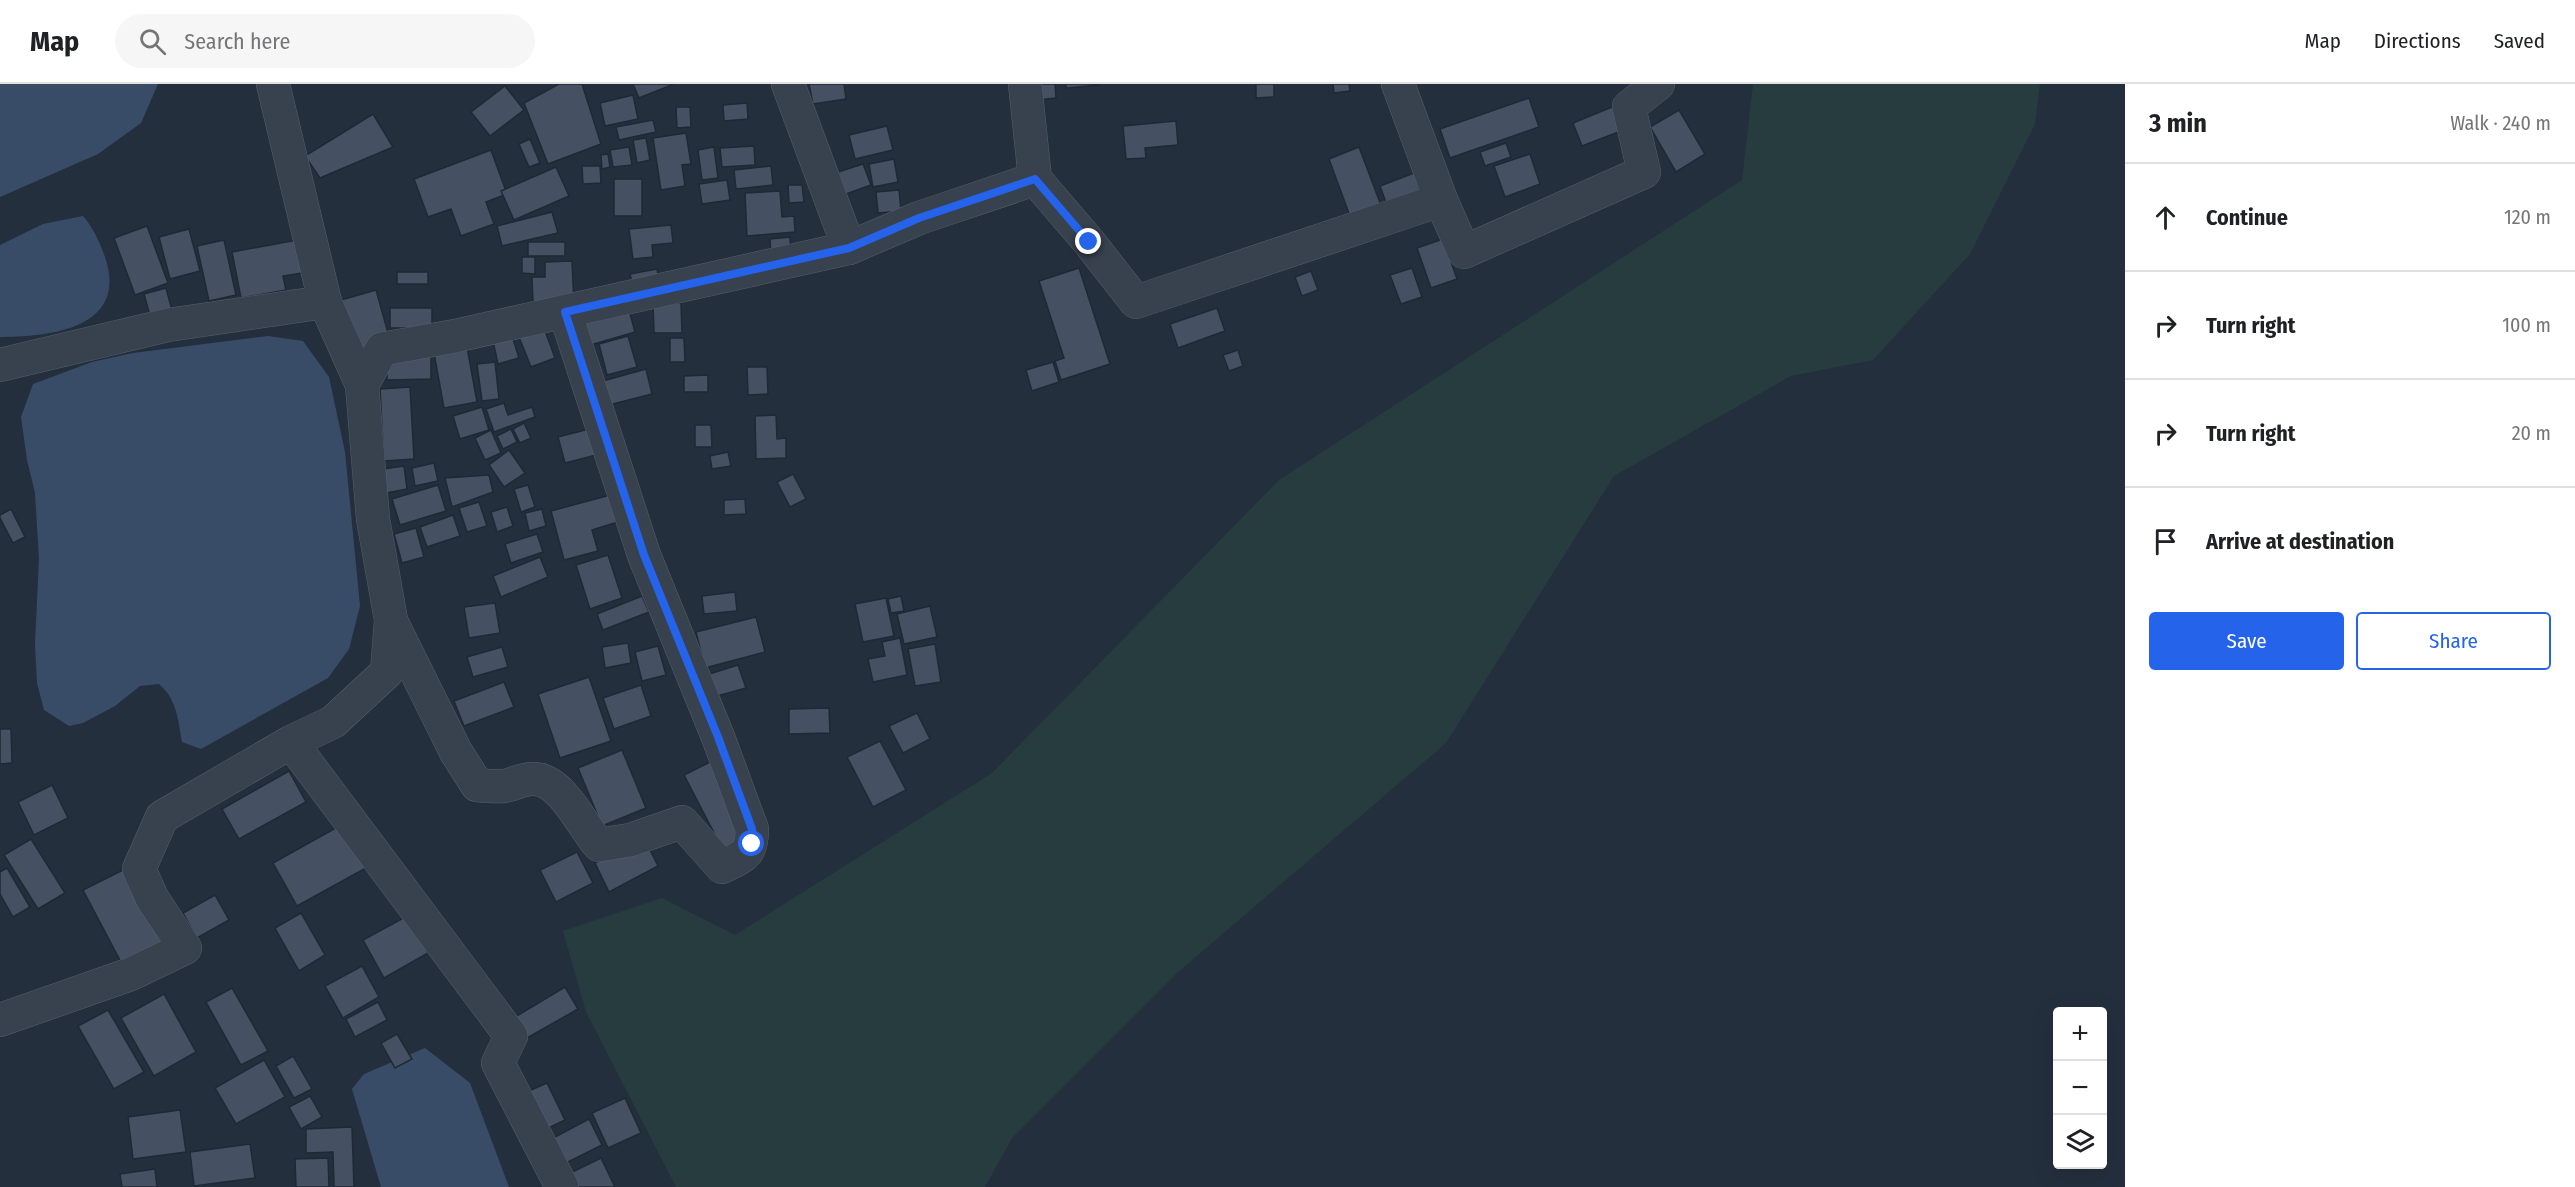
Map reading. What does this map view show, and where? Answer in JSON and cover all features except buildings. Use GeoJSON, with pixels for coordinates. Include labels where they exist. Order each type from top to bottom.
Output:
{"type":"FeatureCollection","features":[{"type":"Feature","properties":{"kind":"street"},"geometry":{"type":"LineString","coordinates":[[0,1020],[131,974],[185,948],[152,898],[139,869],[162,817],[291,742],[333,722],[387,672],[391,620],[373,519],[362,385],[325,302],[273,84]]}},
{"type":"Feature","properties":{"kind":"street"},"geometry":{"type":"LineString","coordinates":[[788,84],[849,248]]}},
{"type":"Feature","properties":{"kind":"street"},"geometry":{"type":"LineString","coordinates":[[1025,84],[1035,179],[1136,302],[1441,200]]}},
{"type":"Feature","properties":{"kind":"street"},"geometry":{"type":"LineString","coordinates":[[1398,84],[1441,200],[1464,252],[1644,172],[1629,107],[1659,84]]}},
{"type":"Feature","properties":{"kind":"street"},"geometry":{"type":"LineString","coordinates":[[362,385],[382,349],[455,336],[849,248],[919,218],[1035,179]]}},
{"type":"Feature","properties":{"kind":"street"},"geometry":{"type":"LineString","coordinates":[[0,365],[168,325],[325,302]]}},
{"type":"Feature","properties":{"kind":"street"},"geometry":{"type":"LineString","coordinates":[[391,620],[456,752],[477,786],[504,786],[533,778],[550,783],[573,807],[598,845],[630,840],[682,822],[722,867],[746,855],[752,844],[752,829],[718,737],[644,555],[565,312]]}},
{"type":"Feature","properties":{"kind":"street"},"geometry":{"type":"LineString","coordinates":[[291,742],[511,1036],[498,1063],[562,1187]]}},
{"type":"Feature","properties":{"kind":"green space"},"geometry":{"type":"Polygon","coordinates":[[[1753,84],[2040,84],[2035,124],[1970,254],[1873,360],[1791,376],[1614,476],[1446,743],[1176,974],[1012,1138],[985,1187],[676,1187],[586,1012],[563,931],[662,898],[735,935],[992,773],[1279,480],[1742,180],[1753,84]]]}},
{"type":"Feature","properties":{"kind":"water"},"geometry":{"type":"Polygon","coordinates":[[[0,84],[158,84],[141,123],[98,154],[0,197],[0,84]]]}},
{"type":"Feature","properties":{"kind":"water"},"geometry":{"type":"Polygon","coordinates":[[[83,216],[96,235],[105,257],[109,281],[106,299],[96,314],[81,324],[62,330],[0,337],[0,245],[43,224],[83,216]]]}},
{"type":"Feature","properties":{"kind":"water"},"geometry":{"type":"Polygon","coordinates":[[[268,336],[303,341],[329,377],[345,452],[360,606],[349,649],[328,678],[201,749],[182,742],[173,703],[159,684],[140,686],[115,706],[83,723],[69,726],[44,710],[37,683],[35,644],[39,559],[35,493],[27,460],[21,417],[33,384],[92,362],[133,353],[268,336]]]}},
{"type":"Feature","properties":{"kind":"water"},"geometry":{"type":"Polygon","coordinates":[[[425,1048],[470,1083],[509,1187],[381,1187],[352,1089],[364,1074],[425,1048]]]}},
{"type":"Feature","properties":{"kind":"route"},"geometry":{"type":"LineString","coordinates":[[752,844],[752,829],[718,737],[644,555],[565,312],[849,248],[919,218],[1035,179],[1089,242]]}}]}
